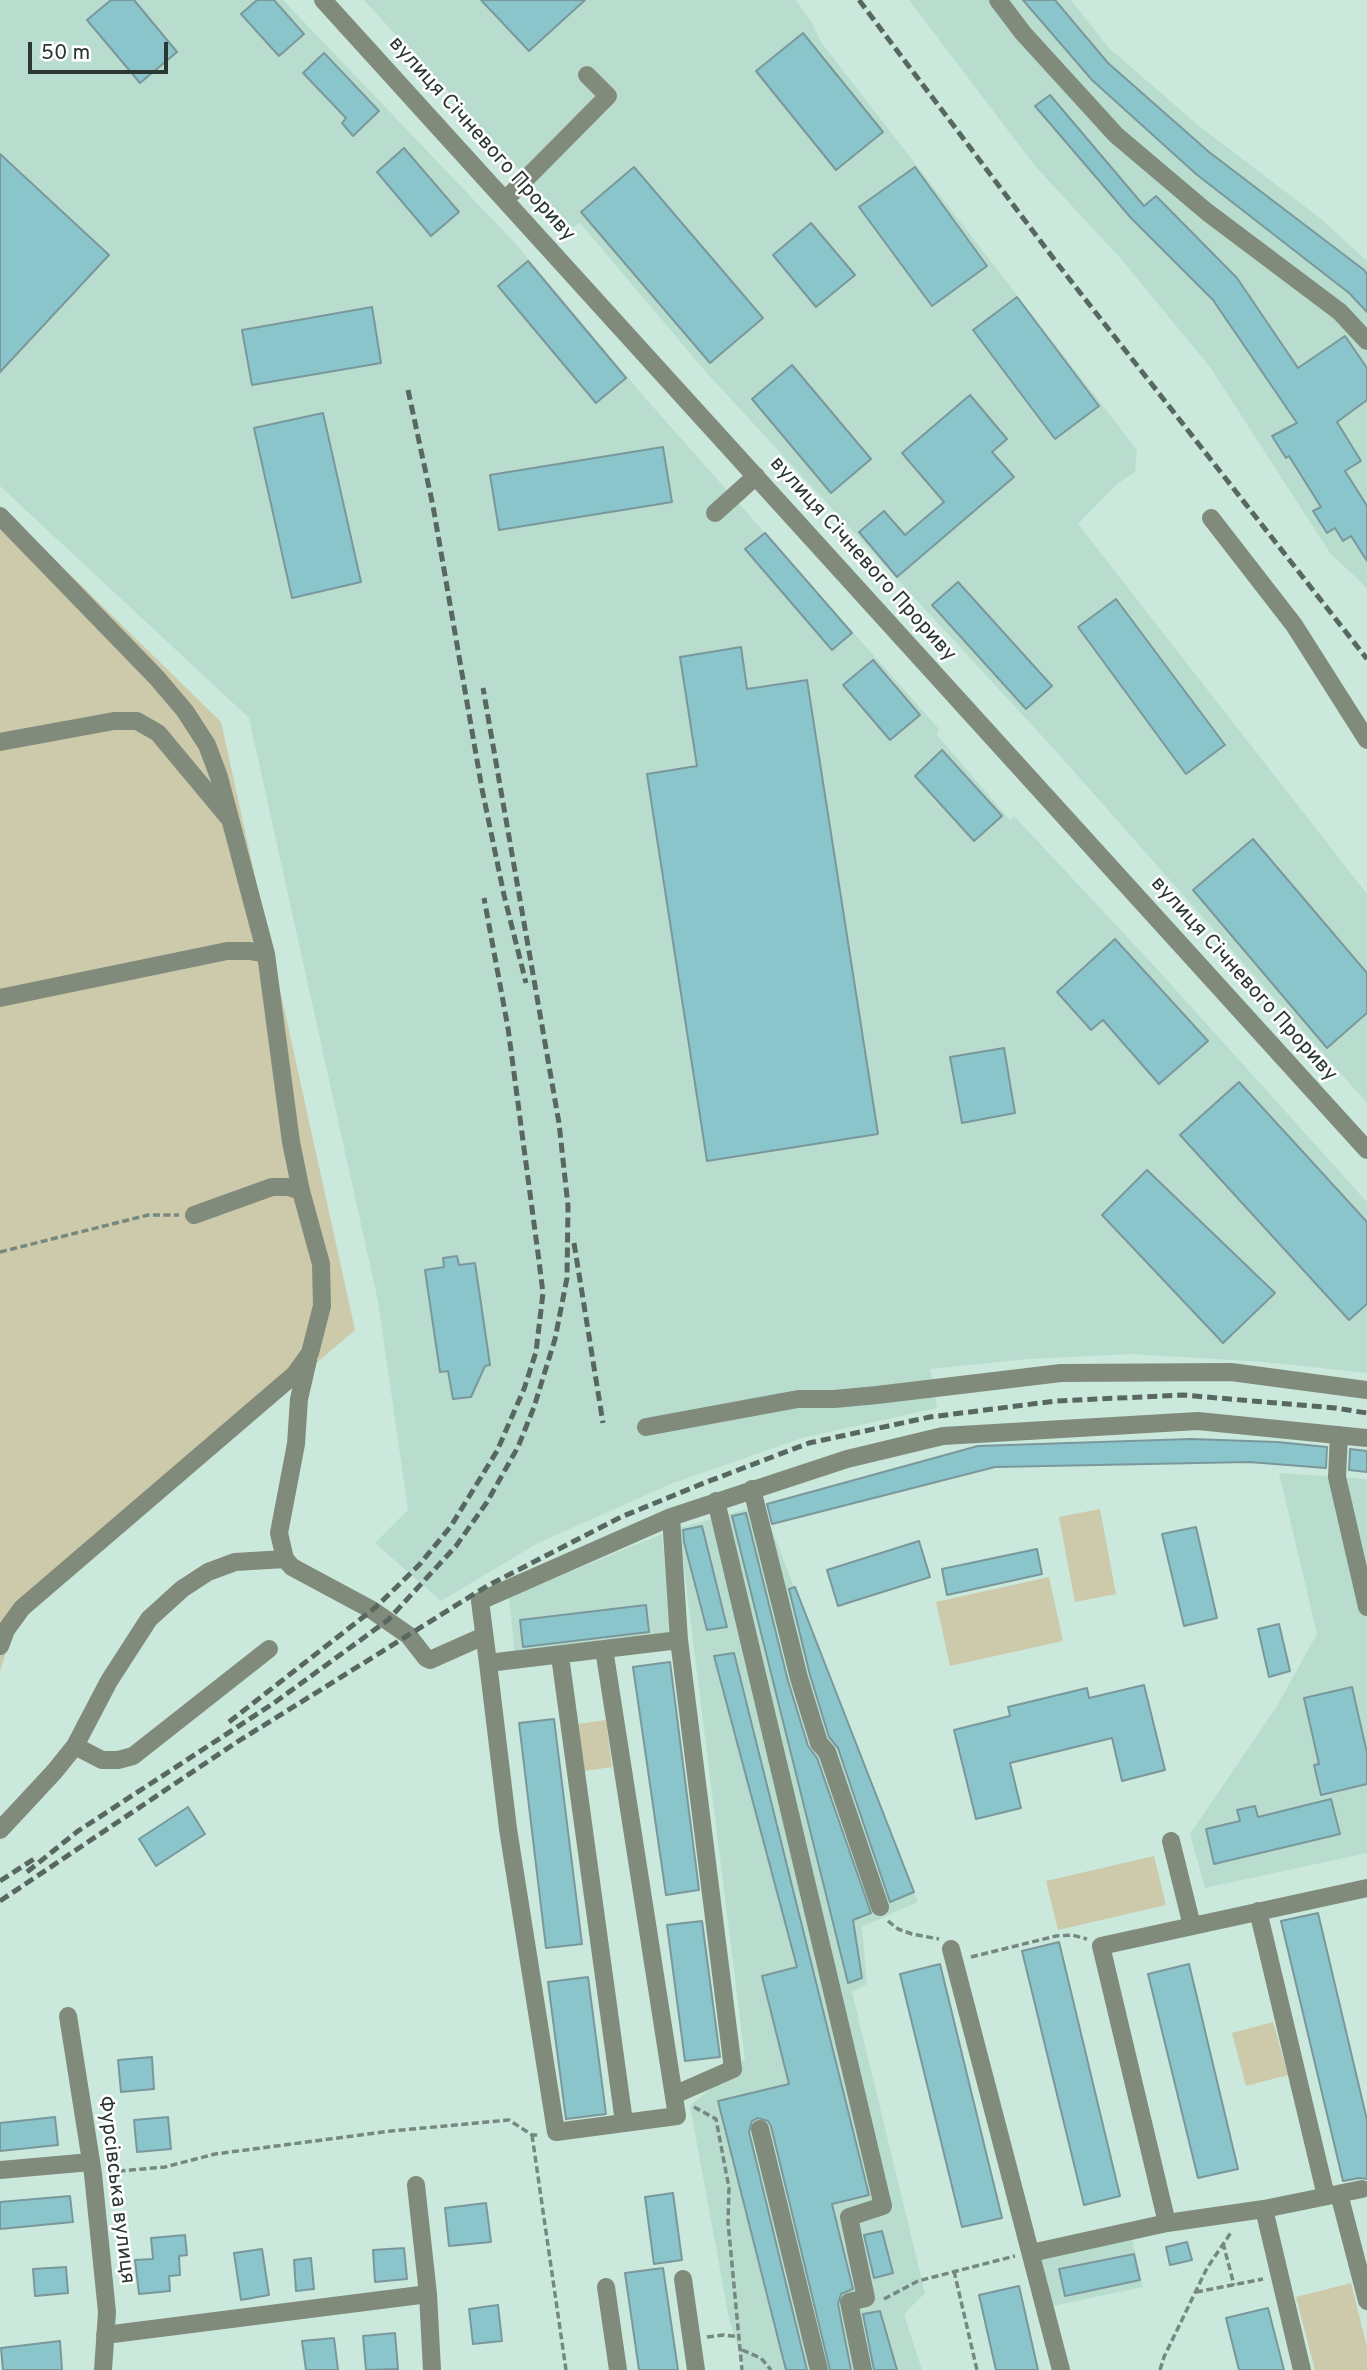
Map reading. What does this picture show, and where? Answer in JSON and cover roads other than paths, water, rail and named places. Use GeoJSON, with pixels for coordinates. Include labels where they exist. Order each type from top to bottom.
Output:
{"type":"FeatureCollection","features":[{"type":"Feature","properties":{"kind":"street","name":"вулиця Січневого Прориву"},"geometry":{"type":"LineString","coordinates":[[323,0],[1367,1150]]}},
{"type":"Feature","properties":{"kind":"street"},"geometry":{"type":"LineString","coordinates":[[998,0],[1023,33],[1116,135],[1207,212],[1340,312],[1367,341]]}},
{"type":"Feature","properties":{"kind":"street"},"geometry":{"type":"LineString","coordinates":[[505,200],[608,96],[587,75]]}},
{"type":"Feature","properties":{"kind":"street"},"geometry":{"type":"LineString","coordinates":[[715,513],[756,477]]}},
{"type":"Feature","properties":{"kind":"street"},"geometry":{"type":"LineString","coordinates":[[0,516],[157,678],[185,711],[207,745],[232,823],[266,954],[290,1142],[321,1264],[322,1306],[299,1399],[296,1444],[279,1533],[285,1559],[292,1567],[388,1620],[408,1635],[430,1660],[484,1636]]}},
{"type":"Feature","properties":{"kind":"street"},"geometry":{"type":"LineString","coordinates":[[1211,518],[1294,625],[1367,740]]}},
{"type":"Feature","properties":{"kind":"street"},"geometry":{"type":"LineString","coordinates":[[0,742],[114,720],[137,722],[158,733],[232,823]]}},
{"type":"Feature","properties":{"kind":"street"},"geometry":{"type":"LineString","coordinates":[[0,998],[227,951],[266,954]]}},
{"type":"Feature","properties":{"kind":"street"},"geometry":{"type":"LineString","coordinates":[[194,1215],[272,1187],[288,1187],[301,1191]]}},
{"type":"Feature","properties":{"kind":"street"},"geometry":{"type":"LineString","coordinates":[[0,1646],[6,1630],[22,1608],[295,1374],[310,1353]]}},
{"type":"Feature","properties":{"kind":"street"},"geometry":{"type":"LineString","coordinates":[[646,1427],[798,1399],[866,1396],[1061,1373],[1231,1372],[1367,1390]]}},
{"type":"Feature","properties":{"kind":"street"},"geometry":{"type":"LineString","coordinates":[[604,1649],[677,2116],[556,2132],[508,1829],[480,1601],[671,1517],[847,1459],[943,1436],[1198,1421],[1367,1438]]}},
{"type":"Feature","properties":{"kind":"street"},"geometry":{"type":"LineString","coordinates":[[1339,1435],[1337,1477],[1367,1607]]}},
{"type":"Feature","properties":{"kind":"street"},"geometry":{"type":"LineString","coordinates":[[752,1489],[799,1678],[819,1743],[827,1752],[880,1907]]}},
{"type":"Feature","properties":{"kind":"street"},"geometry":{"type":"LineString","coordinates":[[716,1501],[883,2206],[849,2217],[866,2298],[849,2302],[863,2370]]}},
{"type":"Feature","properties":{"kind":"street"},"geometry":{"type":"LineString","coordinates":[[671,1517],[680,1640],[733,2070],[674,2095]]}},
{"type":"Feature","properties":{"kind":"street"},"geometry":{"type":"LineString","coordinates":[[0,1830],[75,1746],[109,1681],[149,1619],[182,1589],[208,1572],[234,1562],[285,1559]]}},
{"type":"Feature","properties":{"kind":"street"},"geometry":{"type":"LineString","coordinates":[[488,1663],[680,1640]]}},
{"type":"Feature","properties":{"kind":"street"},"geometry":{"type":"LineString","coordinates":[[75,1746],[102,1760],[133,1756],[269,1649]]}},
{"type":"Feature","properties":{"kind":"street"},"geometry":{"type":"LineString","coordinates":[[560,1656],[624,2122]]}},
{"type":"Feature","properties":{"kind":"street"},"geometry":{"type":"LineString","coordinates":[[1171,1841],[1192,1926]]}},
{"type":"Feature","properties":{"kind":"street"},"geometry":{"type":"LineString","coordinates":[[1167,2224],[1101,1946],[1367,1888]]}},
{"type":"Feature","properties":{"kind":"street"},"geometry":{"type":"LineString","coordinates":[[1258,1911],[1332,2195],[1367,2301]]}},
{"type":"Feature","properties":{"kind":"street"},"geometry":{"type":"LineString","coordinates":[[953,1955],[1061,2370]]}},
{"type":"Feature","properties":{"kind":"street","name":"Фурсівська вулиця"},"geometry":{"type":"LineString","coordinates":[[68,2016],[92,2168],[107,2312],[103,2370]]}},
{"type":"Feature","properties":{"kind":"street"},"geometry":{"type":"LineString","coordinates":[[760,2129],[819,2370]]}},
{"type":"Feature","properties":{"kind":"street"},"geometry":{"type":"LineString","coordinates":[[0,2170],[92,2168]]}},
{"type":"Feature","properties":{"kind":"street"},"geometry":{"type":"LineString","coordinates":[[416,2185],[428,2294],[432,2370]]}},
{"type":"Feature","properties":{"kind":"street"},"geometry":{"type":"LineString","coordinates":[[1031,2253],[1167,2224],[1264,2209],[1362,2189]]}},
{"type":"Feature","properties":{"kind":"street"},"geometry":{"type":"LineString","coordinates":[[1264,2209],[1302,2370]]}},
{"type":"Feature","properties":{"kind":"street"},"geometry":{"type":"LineString","coordinates":[[683,2279],[696,2370]]}},
{"type":"Feature","properties":{"kind":"street"},"geometry":{"type":"LineString","coordinates":[[606,2287],[618,2370]]}},
{"type":"Feature","properties":{"kind":"street"},"geometry":{"type":"LineString","coordinates":[[105,2335],[428,2294]]}},
{"type":"Feature","properties":{"kind":"railway"},"geometry":{"type":"LineString","coordinates":[[859,0],[1060,267],[1367,659]]}},
{"type":"Feature","properties":{"kind":"railway"},"geometry":{"type":"LineString","coordinates":[[408,390],[433,506],[482,789],[526,983]]}},
{"type":"Feature","properties":{"kind":"railway"},"geometry":{"type":"LineString","coordinates":[[27,1872],[78,1831],[274,1703],[388,1620],[456,1546],[487,1502],[518,1447],[534,1407],[555,1339],[567,1278],[568,1206],[559,1123],[483,688]]}},
{"type":"Feature","properties":{"kind":"railway"},"geometry":{"type":"LineString","coordinates":[[229,1722],[376,1607],[420,1564],[451,1526],[497,1451],[524,1389],[536,1352],[543,1293],[508,1028],[484,898]]}},
{"type":"Feature","properties":{"kind":"railway"},"geometry":{"type":"LineString","coordinates":[[574,1243],[603,1423]]}},
{"type":"Feature","properties":{"kind":"railway"},"geometry":{"type":"LineString","coordinates":[[0,1901],[237,1742],[487,1586],[621,1517],[809,1443],[930,1417],[1056,1401],[1183,1395],[1367,1413]]}},
{"type":"Feature","properties":{"kind":"railway"},"geometry":{"type":"LineString","coordinates":[[0,1881],[34,1859]]}}]}
